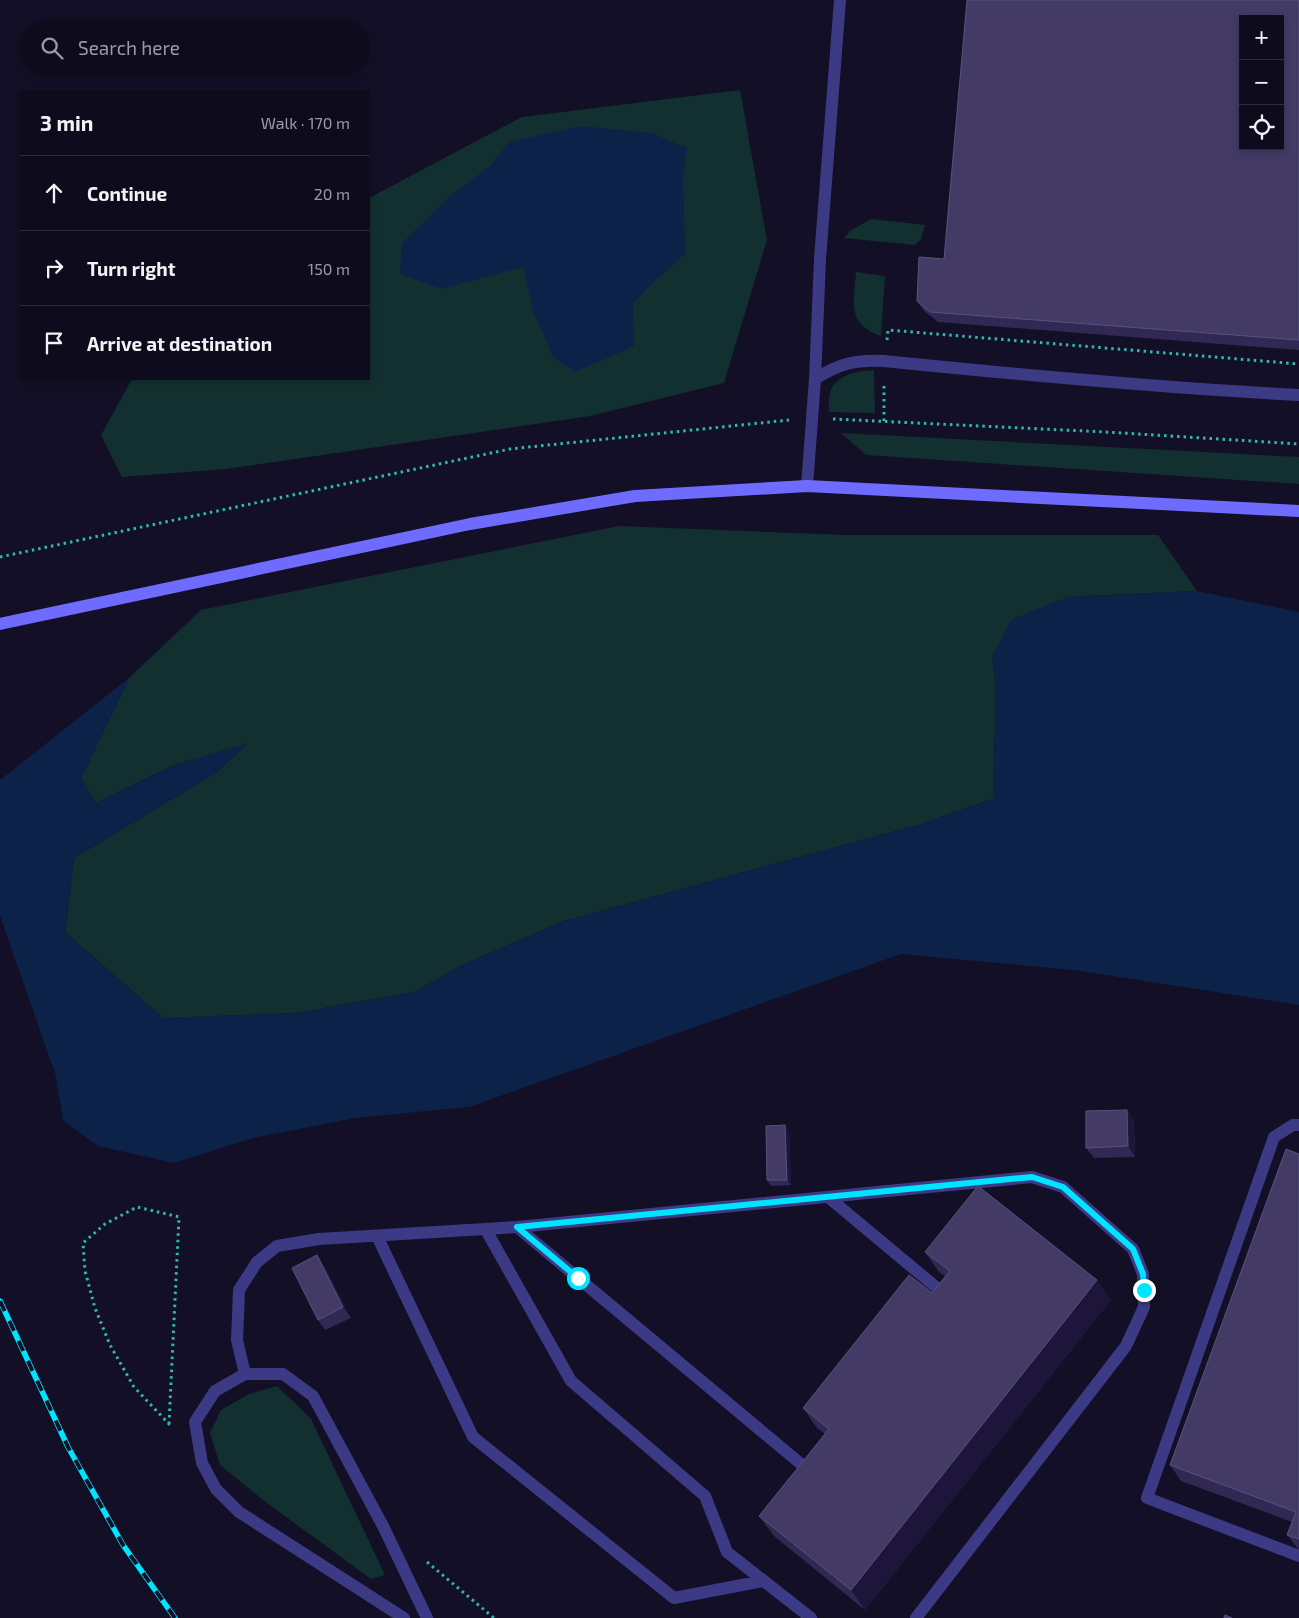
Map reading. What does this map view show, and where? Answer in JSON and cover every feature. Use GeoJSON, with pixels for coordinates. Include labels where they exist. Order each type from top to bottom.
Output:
{"type":"FeatureCollection","features":[{"type":"Feature","properties":{"kind":"main road"},"geometry":{"type":"LineString","coordinates":[[0,624],[470,524],[635,496],[807,486],[1299,510]]}},
{"type":"Feature","properties":{"kind":"lane"},"geometry":{"type":"LineString","coordinates":[[807,486],[815,379],[820,259],[840,0]]}},
{"type":"Feature","properties":{"kind":"lane"},"geometry":{"type":"LineString","coordinates":[[815,379],[834,368],[861,360],[1066,379],[1238,392],[1299,394]]}},
{"type":"Feature","properties":{"kind":"lane"},"geometry":{"type":"LineString","coordinates":[[1299,1125],[1293,1125],[1274,1137],[1147,1498],[1299,1556]]}},
{"type":"Feature","properties":{"kind":"lane"},"geometry":{"type":"LineString","coordinates":[[245,1374],[237,1340],[239,1290],[257,1262],[277,1246],[319,1239],[486,1230],[1032,1177],[1063,1187],[1133,1249],[1143,1274],[1144,1307],[1126,1346],[916,1618]]}},
{"type":"Feature","properties":{"kind":"lane"},"geometry":{"type":"LineString","coordinates":[[828,1197],[955,1302]]}},
{"type":"Feature","properties":{"kind":"lane"},"geometry":{"type":"LineString","coordinates":[[517,1227],[819,1479]]}},
{"type":"Feature","properties":{"kind":"lane"},"geometry":{"type":"LineString","coordinates":[[486,1230],[571,1380],[705,1496],[726,1552],[811,1618]]}},
{"type":"Feature","properties":{"kind":"lane"},"geometry":{"type":"LineString","coordinates":[[377,1236],[473,1437],[674,1598],[763,1581]]}},
{"type":"Feature","properties":{"kind":"lane"},"geometry":{"type":"LineString","coordinates":[[404,1618],[239,1512],[216,1489],[202,1463],[195,1422],[215,1392],[245,1374],[284,1374],[313,1396],[383,1526],[427,1618]]}},
{"type":"Feature","properties":{"kind":"path"},"geometry":{"type":"LineString","coordinates":[[884,422],[884,361],[888,330],[1299,364]]}},
{"type":"Feature","properties":{"kind":"path"},"geometry":{"type":"LineString","coordinates":[[0,557],[510,449],[812,418],[1106,432],[1299,444]]}},
{"type":"Feature","properties":{"kind":"path"},"geometry":{"type":"LineString","coordinates":[[169,1424],[179,1217],[137,1207],[105,1224],[83,1242],[84,1271],[95,1308],[110,1345],[134,1387],[169,1424],[199,1442]]}},
{"type":"Feature","properties":{"kind":"path"},"geometry":{"type":"LineString","coordinates":[[420,1556],[494,1618]]}},
{"type":"Feature","properties":{"kind":"green space"},"geometry":{"type":"Polygon","coordinates":[[[740,90],[767,240],[724,383],[590,416],[226,469],[122,477],[101,435],[131,380],[370,380],[370,197],[522,117],[740,90]]]}},
{"type":"Feature","properties":{"kind":"green space"},"geometry":{"type":"Polygon","coordinates":[[[871,219],[925,225],[921,239],[915,245],[844,238],[850,231],[871,219]]]}},
{"type":"Feature","properties":{"kind":"green space"},"geometry":{"type":"Polygon","coordinates":[[[856,272],[885,276],[881,336],[862,325],[857,318],[854,302],[856,272]]]}},
{"type":"Feature","properties":{"kind":"green space"},"geometry":{"type":"Polygon","coordinates":[[[874,370],[875,413],[829,412],[830,393],[840,379],[851,374],[874,370]]]}},
{"type":"Feature","properties":{"kind":"green space"},"geometry":{"type":"Polygon","coordinates":[[[841,433],[1299,457],[1299,484],[866,455],[841,433]]]}},
{"type":"Feature","properties":{"kind":"green space"},"geometry":{"type":"Polygon","coordinates":[[[619,526],[844,535],[1158,535],[1197,591],[1067,597],[992,657],[996,688],[993,799],[918,825],[564,921],[464,964],[415,992],[295,1013],[163,1018],[65,932],[74,858],[217,772],[247,744],[174,765],[96,803],[81,778],[129,678],[201,610],[619,526]]]}},
{"type":"Feature","properties":{"kind":"green space"},"geometry":{"type":"Polygon","coordinates":[[[277,1386],[311,1419],[385,1575],[371,1579],[263,1500],[220,1465],[210,1433],[221,1410],[249,1394],[277,1386]]]}},
{"type":"Feature","properties":{"kind":"water"},"geometry":{"type":"Polygon","coordinates":[[[581,126],[651,133],[687,148],[683,177],[685,254],[651,284],[633,304],[634,346],[575,372],[554,358],[534,313],[523,267],[442,289],[400,274],[402,243],[450,196],[490,166],[509,142],[581,126]]]}},
{"type":"Feature","properties":{"kind":"water"},"geometry":{"type":"Polygon","coordinates":[[[1197,591],[1299,612],[1299,1005],[1074,970],[901,954],[469,1107],[355,1118],[253,1138],[174,1163],[98,1146],[63,1120],[55,1073],[0,916],[0,780],[129,678],[81,778],[96,803],[174,765],[248,743],[217,772],[74,858],[65,932],[163,1018],[295,1013],[415,992],[464,964],[564,921],[918,825],[993,799],[996,688],[992,656],[1012,619],[1067,597],[1197,591]]]}},
{"type":"Feature","properties":{"kind":"building"},"geometry":{"type":"Polygon","coordinates":[[[967,0],[1299,0],[1299,340],[930,312],[917,301],[919,257],[944,259],[967,0]]]}},
{"type":"Feature","properties":{"kind":"building"},"geometry":{"type":"Polygon","coordinates":[[[1127,1110],[1128,1146],[1086,1148],[1086,1111],[1127,1110]]]}},
{"type":"Feature","properties":{"kind":"building"},"geometry":{"type":"Polygon","coordinates":[[[785,1125],[787,1180],[767,1180],[766,1126],[785,1125]]]}},
{"type":"Feature","properties":{"kind":"building"},"geometry":{"type":"Polygon","coordinates":[[[1286,1149],[1299,1154],[1299,1539],[1287,1535],[1296,1512],[1170,1465],[1286,1149]]]}},
{"type":"Feature","properties":{"kind":"building"},"geometry":{"type":"Polygon","coordinates":[[[978,1186],[1097,1280],[851,1590],[759,1516],[829,1429],[803,1408],[909,1275],[932,1293],[950,1271],[925,1252],[978,1186]]]}},
{"type":"Feature","properties":{"kind":"building"},"geometry":{"type":"Polygon","coordinates":[[[317,1255],[343,1307],[318,1320],[292,1268],[317,1255]]]}},
{"type":"Feature","properties":{"kind":"railway"},"geometry":{"type":"LineString","coordinates":[[0,1301],[68,1447],[123,1545],[175,1618]]}},
{"type":"Feature","properties":{"kind":"route"},"geometry":{"type":"LineString","coordinates":[[578,1278],[517,1227],[1032,1177],[1063,1187],[1133,1249],[1143,1274],[1144,1290]]}}]}
